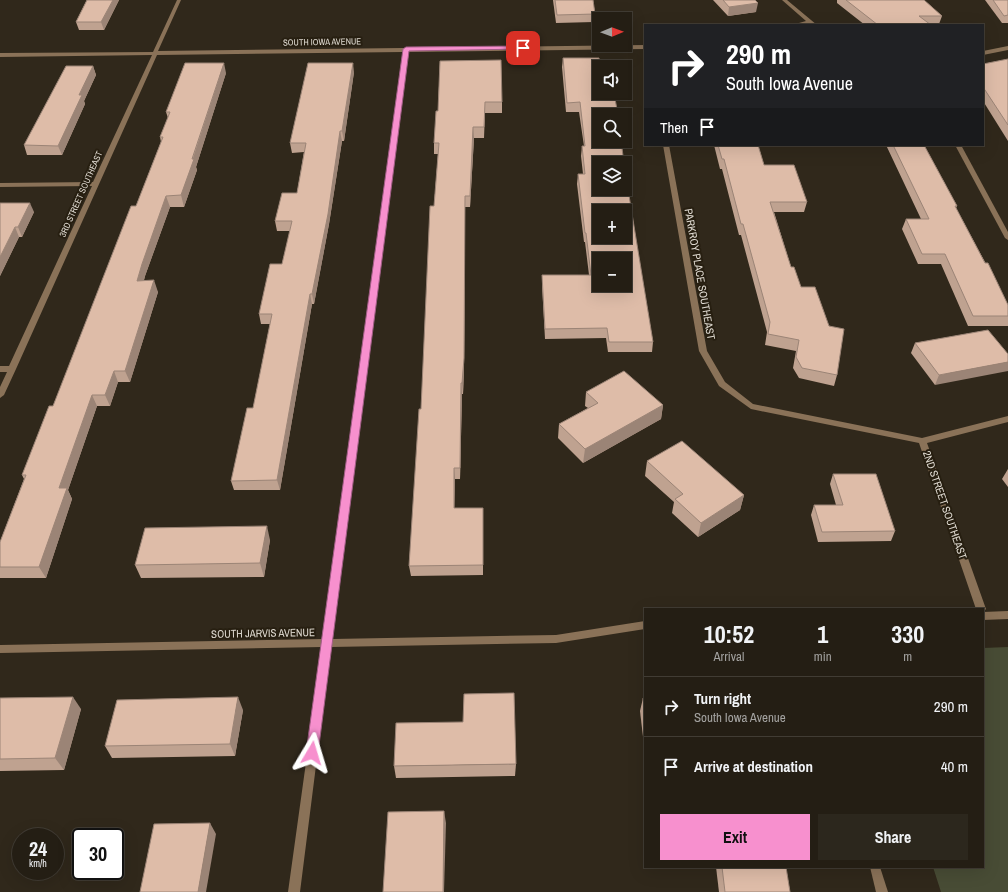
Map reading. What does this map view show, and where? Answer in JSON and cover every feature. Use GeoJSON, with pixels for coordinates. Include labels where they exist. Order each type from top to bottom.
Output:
{"type":"FeatureCollection","features":[{"type":"Feature","properties":{"kind":"street","name":"3RD STREET SOUTHEAST"},"geometry":{"type":"LineString","coordinates":[[0,395],[179,0]]}},
{"type":"Feature","properties":{"kind":"street"},"geometry":{"type":"LineString","coordinates":[[784,0],[812,23]]}},
{"type":"Feature","properties":{"kind":"street","name":"SOUTH IOWA AVENUE"},"geometry":{"type":"LineString","coordinates":[[0,55],[644,47]]}},
{"type":"Feature","properties":{"kind":"street"},"geometry":{"type":"LineString","coordinates":[[984,53],[1008,48]]}},
{"type":"Feature","properties":{"kind":"street"},"geometry":{"type":"LineString","coordinates":[[294,892],[406,49]]}},
{"type":"Feature","properties":{"kind":"street","name":"PARKROY PLACE SOUTHEAST"},"geometry":{"type":"LineString","coordinates":[[666,146],[702,351],[722,384],[751,406],[922,441]]}},
{"type":"Feature","properties":{"kind":"street"},"geometry":{"type":"LineString","coordinates":[[959,146],[1008,238]]}},
{"type":"Feature","properties":{"kind":"street"},"geometry":{"type":"LineString","coordinates":[[0,185],[95,184]]}},
{"type":"Feature","properties":{"kind":"street"},"geometry":{"type":"LineString","coordinates":[[0,369],[12,369]]}},
{"type":"Feature","properties":{"kind":"street","name":"2ND STREET SOUTHEAST"},"geometry":{"type":"LineString","coordinates":[[981,608],[922,441],[1008,419]]}},
{"type":"Feature","properties":{"kind":"street"},"geometry":{"type":"LineString","coordinates":[[984,615],[1008,615]]}},
{"type":"Feature","properties":{"kind":"street","name":"SOUTH JARVIS AVENUE"},"geometry":{"type":"LineString","coordinates":[[0,649],[556,640],[644,625]]}},
{"type":"Feature","properties":{"kind":"street"},"geometry":{"type":"LineString","coordinates":[[875,868],[882,892]]}},
{"type":"Feature","properties":{"kind":"green space"},"geometry":{"type":"Polygon","coordinates":[[[1008,647],[1008,892],[941,892],[933,868],[984,868],[984,648],[1008,647]]]}},
{"type":"Feature","properties":{"kind":"building"},"geometry":{"type":"Polygon","coordinates":[[[87,0],[113,0],[101,22],[76,22],[87,0]]]}},
{"type":"Feature","properties":{"kind":"building"},"geometry":{"type":"Polygon","coordinates":[[[555,0],[593,0],[595,12],[592,12],[592,14],[557,15],[555,0]]]}},
{"type":"Feature","properties":{"kind":"building"},"geometry":{"type":"Polygon","coordinates":[[[723,0],[755,0],[758,3],[729,7],[723,0]]]}},
{"type":"Feature","properties":{"kind":"building"},"geometry":{"type":"Polygon","coordinates":[[[846,0],[924,0],[942,16],[919,16],[930,24],[877,24],[846,0]]]}},
{"type":"Feature","properties":{"kind":"building"},"geometry":{"type":"Polygon","coordinates":[[[993,0],[1008,0],[1008,15],[1004,16],[993,0]]]}},
{"type":"Feature","properties":{"kind":"building"},"geometry":{"type":"Polygon","coordinates":[[[563,58],[599,58],[599,60],[592,60],[592,100],[615,100],[617,108],[592,108],[592,148],[622,148],[623,156],[592,156],[592,196],[629,196],[630,204],[592,204],[592,244],[632,244],[632,214],[653,342],[609,342],[607,328],[545,329],[542,275],[591,275],[578,174],[585,174],[582,146],[585,146],[580,102],[567,103],[563,58]]]}},
{"type":"Feature","properties":{"kind":"building"},"geometry":{"type":"Polygon","coordinates":[[[1008,59],[1008,125],[984,89],[984,64],[1008,59]]]}},
{"type":"Feature","properties":{"kind":"building"},"geometry":{"type":"Polygon","coordinates":[[[501,60],[502,102],[485,102],[484,127],[473,127],[470,196],[465,196],[464,358],[461,383],[460,468],[454,468],[454,508],[483,508],[483,565],[409,566],[419,409],[421,409],[430,206],[434,206],[439,143],[434,143],[436,111],[438,111],[440,61],[501,60]]]}},
{"type":"Feature","properties":{"kind":"building"},"geometry":{"type":"Polygon","coordinates":[[[185,63],[224,63],[192,159],[194,159],[181,195],[166,196],[142,264],[137,281],[154,280],[125,371],[114,371],[105,395],[92,395],[59,488],[67,488],[39,567],[0,567],[0,542],[26,475],[22,475],[49,406],[53,406],[131,206],[136,206],[163,137],[160,137],[170,112],[166,112],[185,63]]]}},
{"type":"Feature","properties":{"kind":"building"},"geometry":{"type":"Polygon","coordinates":[[[308,63],[353,63],[342,131],[340,131],[328,214],[312,294],[310,294],[277,480],[231,481],[247,408],[253,408],[272,314],[259,314],[270,264],[282,264],[292,221],[275,221],[282,193],[297,193],[306,143],[290,143],[308,63]]]}},
{"type":"Feature","properties":{"kind":"building"},"geometry":{"type":"Polygon","coordinates":[[[66,66],[93,66],[79,95],[82,95],[58,146],[24,145],[66,66]]]}},
{"type":"Feature","properties":{"kind":"building"},"geometry":{"type":"Polygon","coordinates":[[[718,146],[758,146],[764,165],[794,165],[807,202],[770,202],[791,267],[794,267],[801,287],[815,287],[829,326],[844,329],[837,375],[802,368],[796,357],[799,340],[768,334],[770,322],[743,224],[741,224],[724,159],[722,159],[718,146]]]}},
{"type":"Feature","properties":{"kind":"building"},"geometry":{"type":"Polygon","coordinates":[[[893,146],[925,146],[957,206],[955,206],[985,263],[988,263],[1008,305],[1008,316],[973,316],[945,254],[922,254],[906,219],[929,219],[893,146]]]}},
{"type":"Feature","properties":{"kind":"building"},"geometry":{"type":"Polygon","coordinates":[[[0,203],[30,203],[18,227],[15,227],[0,257],[0,203]]]}},
{"type":"Feature","properties":{"kind":"building"},"geometry":{"type":"Polygon","coordinates":[[[988,330],[1008,354],[1008,362],[939,375],[915,343],[988,330]]]}},
{"type":"Feature","properties":{"kind":"building"},"geometry":{"type":"Polygon","coordinates":[[[624,371],[663,405],[585,449],[559,424],[598,403],[586,392],[624,371]]]}},
{"type":"Feature","properties":{"kind":"building"},"geometry":{"type":"Polygon","coordinates":[[[682,441],[744,495],[701,523],[675,499],[683,494],[647,461],[682,441]]]}},
{"type":"Feature","properties":{"kind":"building"},"geometry":{"type":"Polygon","coordinates":[[[833,474],[876,474],[895,531],[822,532],[814,505],[843,505],[833,474]]]}},
{"type":"Feature","properties":{"kind":"building"},"geometry":{"type":"Polygon","coordinates":[[[267,526],[260,563],[135,565],[145,528],[267,526]]]}},
{"type":"Feature","properties":{"kind":"building"},"geometry":{"type":"Polygon","coordinates":[[[514,693],[516,764],[394,766],[396,723],[463,722],[464,694],[514,693]]]}},
{"type":"Feature","properties":{"kind":"building"},"geometry":{"type":"Polygon","coordinates":[[[73,697],[55,758],[0,759],[0,698],[73,697]]]}},
{"type":"Feature","properties":{"kind":"building"},"geometry":{"type":"Polygon","coordinates":[[[238,697],[230,744],[105,746],[117,700],[238,697]]]}},
{"type":"Feature","properties":{"kind":"building"},"geometry":{"type":"Polygon","coordinates":[[[444,811],[443,892],[383,892],[388,812],[444,811]]]}},
{"type":"Feature","properties":{"kind":"building"},"geometry":{"type":"Polygon","coordinates":[[[210,823],[198,892],[140,892],[154,824],[210,823]]]}},
{"type":"Feature","properties":{"kind":"building"},"geometry":{"type":"Polygon","coordinates":[[[722,868],[786,868],[790,892],[725,892],[722,868]]]}},
{"type":"Feature","properties":{"kind":"route"},"geometry":{"type":"LineString","coordinates":[[312,753],[406,49],[523,48]]}}]}
